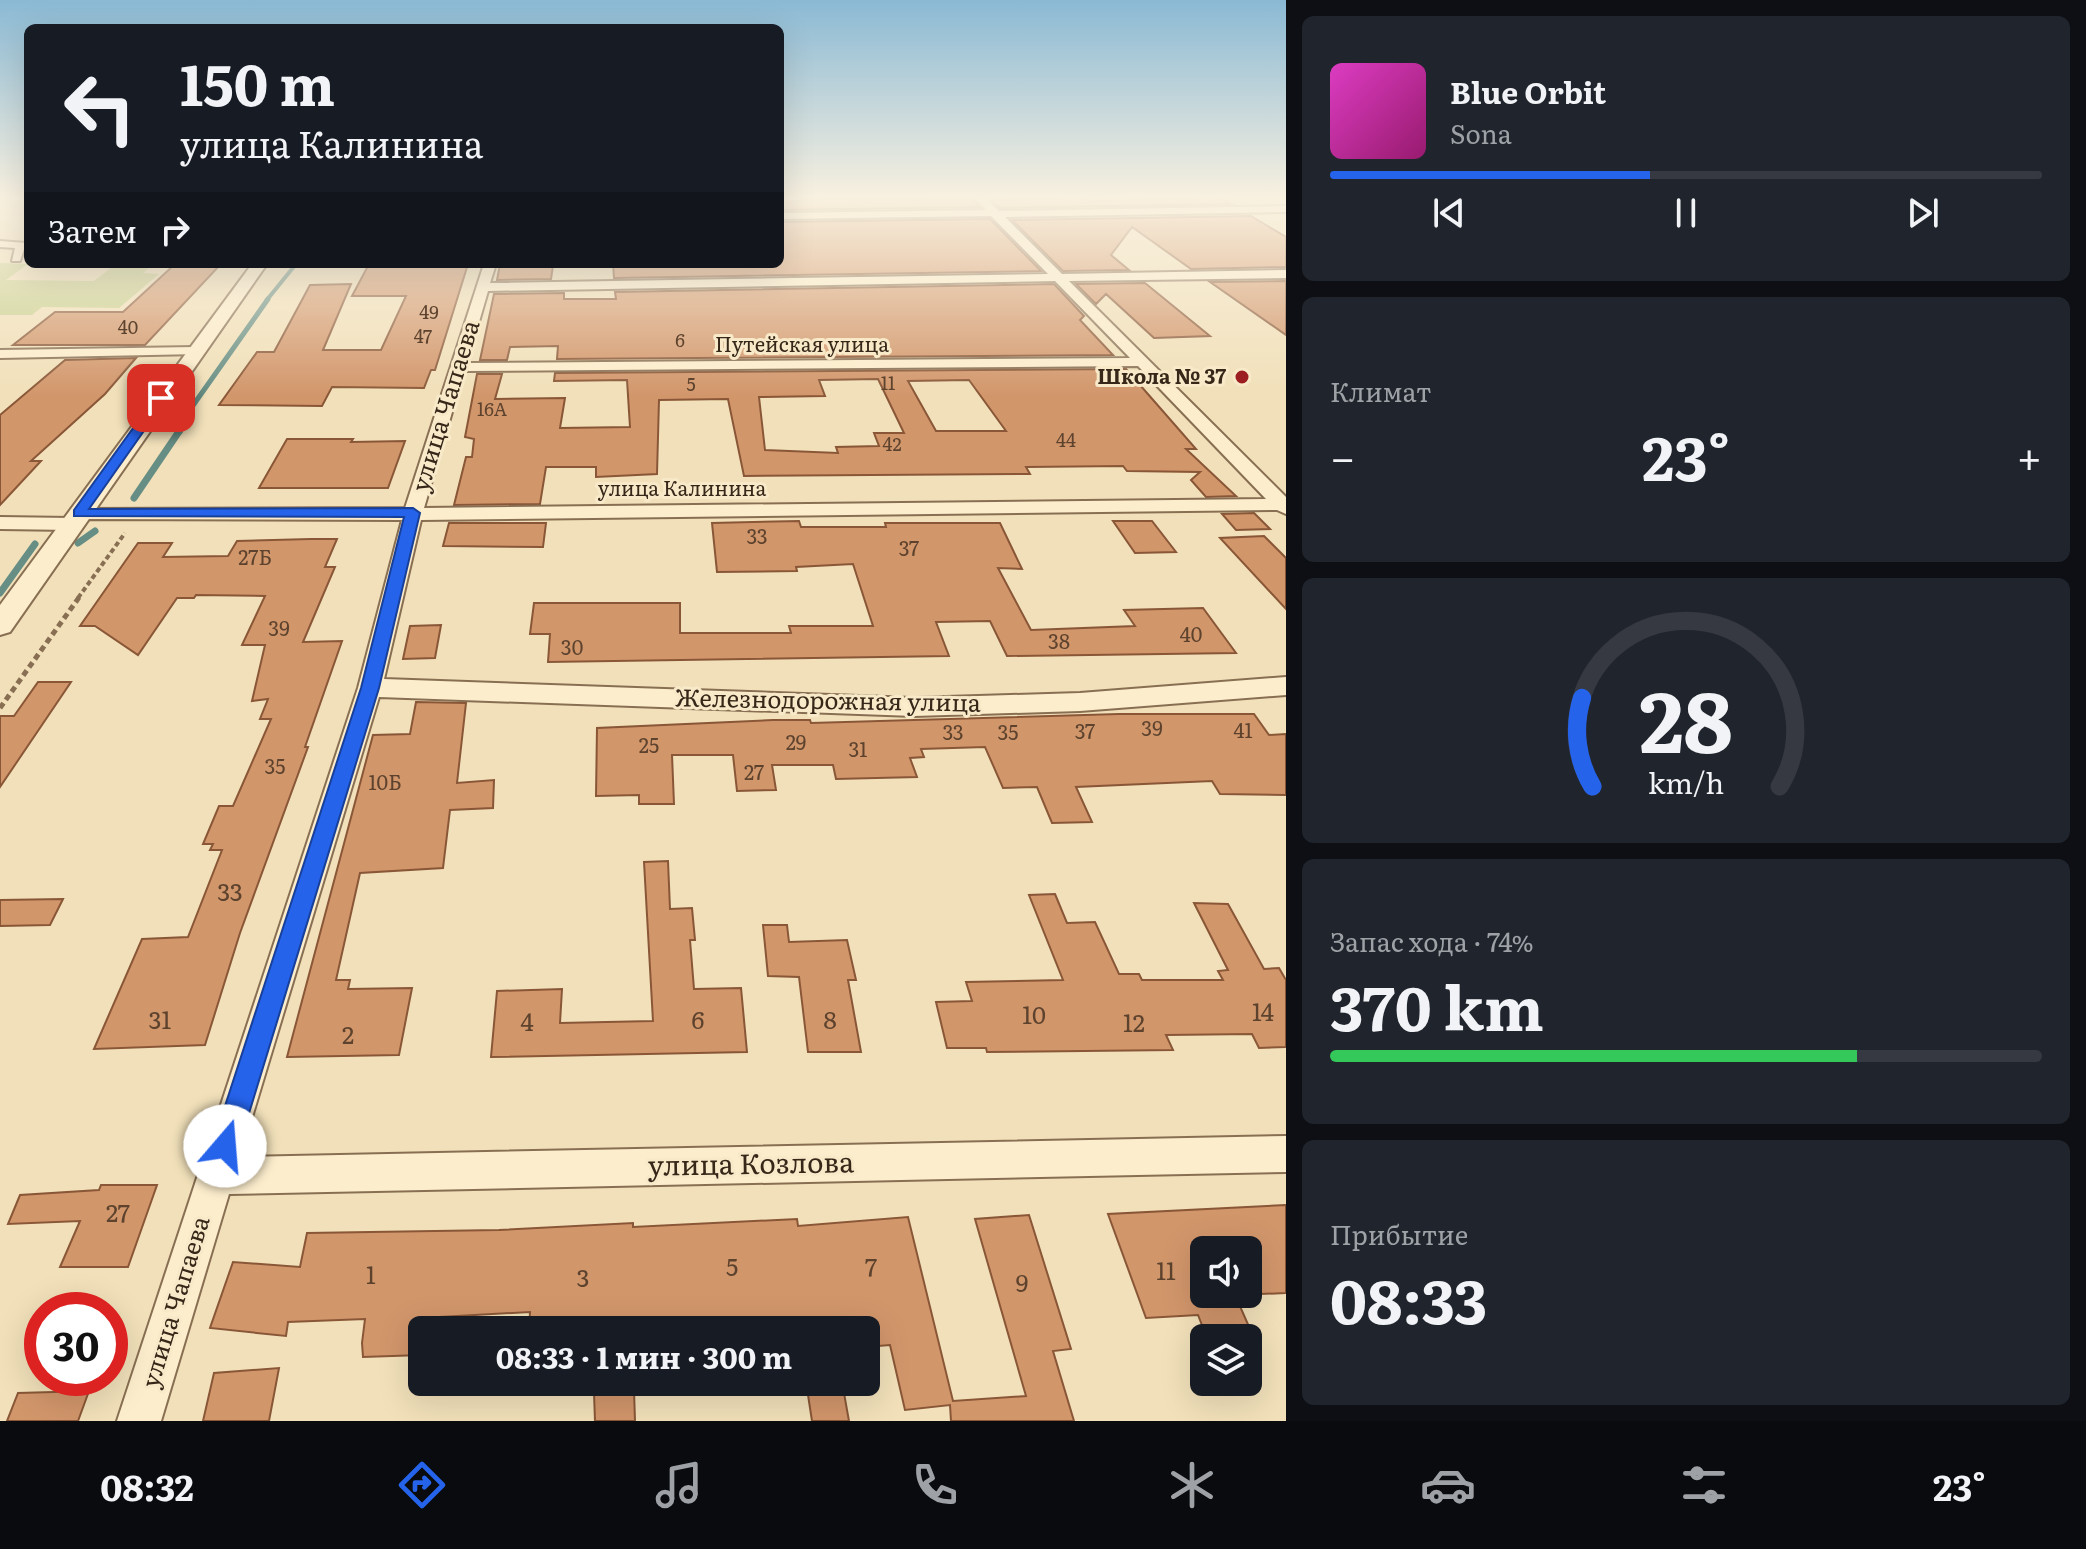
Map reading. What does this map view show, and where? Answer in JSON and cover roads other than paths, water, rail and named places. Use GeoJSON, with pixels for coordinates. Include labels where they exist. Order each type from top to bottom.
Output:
{"type":"FeatureCollection","features":[{"type":"Feature","properties":{"kind":"street"},"geometry":{"type":"LineString","coordinates":[[1045,264],[1285,505]]}},
{"type":"Feature","properties":{"kind":"street"},"geometry":{"type":"LineString","coordinates":[[0,625],[257,268]]}},
{"type":"Feature","properties":{"kind":"street"},"geometry":{"type":"LineString","coordinates":[[486,276],[1058,277],[1286,274]]}},
{"type":"Feature","properties":{"kind":"street","name":"улица Чапаева"},"geometry":{"type":"LineString","coordinates":[[139,1421],[370,688],[413,513],[486,276]]}},
{"type":"Feature","properties":{"kind":"street"},"geometry":{"type":"LineString","coordinates":[[0,354],[195,351]]}},
{"type":"Feature","properties":{"kind":"street","name":"Путейская улица"},"geometry":{"type":"LineString","coordinates":[[460,367],[1144,362]]}},
{"type":"Feature","properties":{"kind":"street","name":"улица Калинина"},"geometry":{"type":"LineString","coordinates":[[0,523],[139,514],[1285,505]]}},
{"type":"Feature","properties":{"kind":"street","name":"Железнодорожная улица"},"geometry":{"type":"LineString","coordinates":[[370,688],[914,707],[1080,702],[1286,686]]}},
{"type":"Feature","properties":{"kind":"street","name":"улица Козлова"},"geometry":{"type":"LineString","coordinates":[[216,1176],[1286,1154]]}},
{"type":"Feature","properties":{"kind":"waterway"},"geometry":{"type":"LineString","coordinates":[[266,301],[293,268]]}},
{"type":"Feature","properties":{"kind":"waterway"},"geometry":{"type":"LineString","coordinates":[[180,432],[187,414],[268,299]]}},
{"type":"Feature","properties":{"kind":"waterway"},"geometry":{"type":"LineString","coordinates":[[134,498],[180,430]]}},
{"type":"Feature","properties":{"kind":"waterway"},"geometry":{"type":"LineString","coordinates":[[78,543],[95,531]]}},
{"type":"Feature","properties":{"kind":"waterway"},"geometry":{"type":"LineString","coordinates":[[0,593],[35,544]]}},
{"type":"Feature","properties":{"kind":"place","name":"Школа № 37"},"geometry":{"type":"Point","coordinates":[1242,377]}}]}
